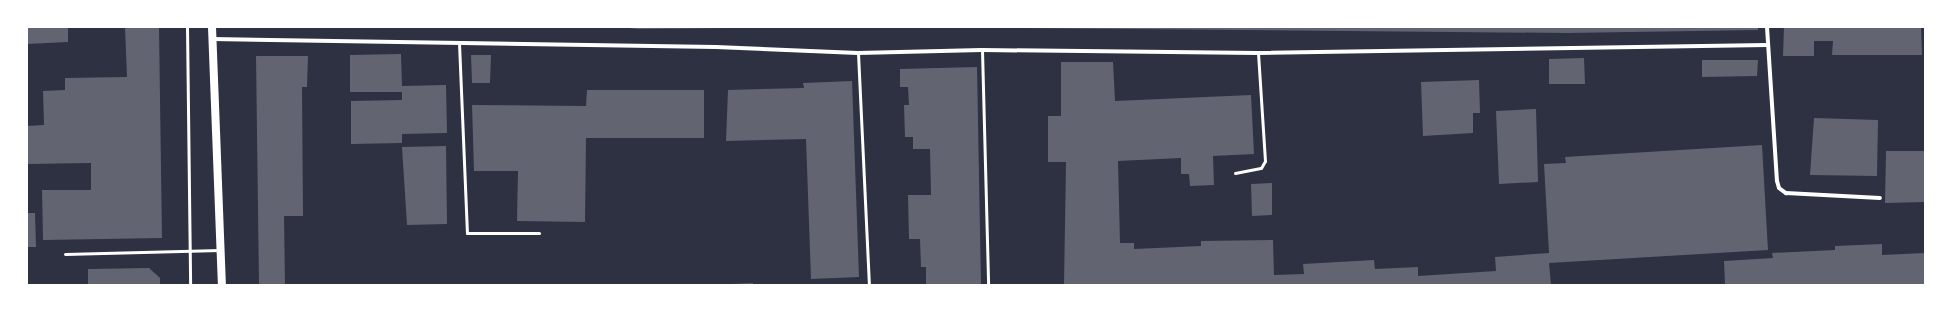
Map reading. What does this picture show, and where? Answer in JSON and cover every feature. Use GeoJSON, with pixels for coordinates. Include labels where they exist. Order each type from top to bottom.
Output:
{"type":"FeatureCollection","features":[{"type":"Feature","properties":{"kind":"main road"},"geometry":{"type":"LineString","coordinates":[[212,27],[222,285]]}},
{"type":"Feature","properties":{"kind":"street"},"geometry":{"type":"LineString","coordinates":[[1767,27],[1767,45],[1779,188],[1786,193],[1880,198]]}},
{"type":"Feature","properties":{"kind":"street"},"geometry":{"type":"LineString","coordinates":[[212,39],[459,41],[800,49],[858,53],[982,50],[1258,53],[1767,45]]}},
{"type":"Feature","properties":{"kind":"lane"},"geometry":{"type":"LineString","coordinates":[[187,27],[190,285]]}},
{"type":"Feature","properties":{"kind":"lane"},"geometry":{"type":"LineString","coordinates":[[459,41],[467,233],[539,233]]}},
{"type":"Feature","properties":{"kind":"lane"},"geometry":{"type":"LineString","coordinates":[[982,50],[988,285]]}},
{"type":"Feature","properties":{"kind":"lane"},"geometry":{"type":"LineString","coordinates":[[858,53],[869,285]]}},
{"type":"Feature","properties":{"kind":"lane"},"geometry":{"type":"LineString","coordinates":[[1235,172],[1261,168],[1265,161],[1258,53]]}},
{"type":"Feature","properties":{"kind":"lane"},"geometry":{"type":"LineString","coordinates":[[65,254],[220,250]]}},
{"type":"Feature","properties":{"kind":"building"},"geometry":{"type":"Polygon","coordinates":[[[27,27],[68,27],[68,42],[27,44],[27,27]]]}},
{"type":"Feature","properties":{"kind":"building"},"geometry":{"type":"Polygon","coordinates":[[[125,27],[159,27],[162,238],[43,240],[42,190],[91,190],[91,163],[27,164],[27,126],[44,125],[43,91],[65,90],[65,78],[127,77],[125,27]]]}},
{"type":"Feature","properties":{"kind":"building"},"geometry":{"type":"Polygon","coordinates":[[[620,27],[735,27],[735,28],[638,29],[620,27]]]}},
{"type":"Feature","properties":{"kind":"building"},"geometry":{"type":"Polygon","coordinates":[[[894,27],[1758,27],[1758,30],[1567,33],[894,27]]]}},
{"type":"Feature","properties":{"kind":"building"},"geometry":{"type":"Polygon","coordinates":[[[1784,27],[1921,27],[1922,55],[1832,55],[1833,41],[1814,41],[1814,56],[1783,56],[1784,27]]]}},
{"type":"Feature","properties":{"kind":"building"},"geometry":{"type":"Polygon","coordinates":[[[401,54],[402,86],[446,85],[447,133],[402,134],[402,143],[351,144],[351,101],[402,100],[402,92],[350,92],[350,55],[401,54]]]}},
{"type":"Feature","properties":{"kind":"building"},"geometry":{"type":"Polygon","coordinates":[[[471,55],[491,55],[490,83],[472,83],[471,55]]]}},
{"type":"Feature","properties":{"kind":"building"},"geometry":{"type":"Polygon","coordinates":[[[256,56],[308,56],[307,87],[302,87],[303,216],[284,216],[285,285],[259,285],[256,56]]]}},
{"type":"Feature","properties":{"kind":"building"},"geometry":{"type":"Polygon","coordinates":[[[1584,58],[1585,84],[1549,84],[1549,59],[1584,58]]]}},
{"type":"Feature","properties":{"kind":"building"},"geometry":{"type":"Polygon","coordinates":[[[1702,60],[1758,60],[1757,76],[1702,77],[1702,60]]]}},
{"type":"Feature","properties":{"kind":"building"},"geometry":{"type":"Polygon","coordinates":[[[1061,62],[1113,62],[1115,101],[1251,95],[1254,154],[1213,156],[1214,185],[1190,186],[1189,174],[1181,174],[1181,158],[1118,161],[1120,243],[1134,243],[1134,249],[1201,246],[1201,241],[1273,240],[1274,275],[1304,274],[1303,264],[1374,260],[1375,269],[1418,267],[1418,276],[1496,271],[1495,257],[1549,253],[1544,164],[1566,163],[1565,157],[1762,145],[1768,250],[1549,263],[1551,285],[1064,285],[1066,162],[1048,162],[1048,116],[1061,116],[1061,62]]]}},
{"type":"Feature","properties":{"kind":"building"},"geometry":{"type":"Polygon","coordinates":[[[977,67],[981,285],[926,285],[926,267],[921,267],[920,239],[909,239],[908,195],[931,195],[930,149],[913,149],[913,137],[905,137],[904,105],[909,105],[908,87],[900,87],[900,69],[977,67]]]}},
{"type":"Feature","properties":{"kind":"building"},"geometry":{"type":"Polygon","coordinates":[[[1479,80],[1480,113],[1473,113],[1473,133],[1423,136],[1421,82],[1479,80]]]}},
{"type":"Feature","properties":{"kind":"building"},"geometry":{"type":"Polygon","coordinates":[[[852,81],[859,277],[811,279],[806,139],[726,141],[728,90],[804,88],[803,83],[852,81]]]}},
{"type":"Feature","properties":{"kind":"building"},"geometry":{"type":"Polygon","coordinates":[[[587,90],[704,90],[704,138],[586,138],[585,222],[517,221],[518,171],[474,171],[472,105],[586,106],[587,90]]]}},
{"type":"Feature","properties":{"kind":"building"},"geometry":{"type":"Polygon","coordinates":[[[1536,109],[1538,182],[1499,184],[1496,111],[1536,109]]]}},
{"type":"Feature","properties":{"kind":"building"},"geometry":{"type":"Polygon","coordinates":[[[1814,118],[1878,120],[1877,176],[1810,175],[1814,118]]]}},
{"type":"Feature","properties":{"kind":"building"},"geometry":{"type":"Polygon","coordinates":[[[446,146],[447,224],[407,225],[402,147],[446,146]]]}},
{"type":"Feature","properties":{"kind":"building"},"geometry":{"type":"Polygon","coordinates":[[[1886,151],[1925,151],[1925,202],[1885,203],[1886,151]]]}},
{"type":"Feature","properties":{"kind":"building"},"geometry":{"type":"Polygon","coordinates":[[[1272,183],[1272,215],[1252,216],[1251,184],[1272,183]]]}},
{"type":"Feature","properties":{"kind":"building"},"geometry":{"type":"Polygon","coordinates":[[[27,213],[35,213],[36,247],[27,247],[27,213]]]}},
{"type":"Feature","properties":{"kind":"building"},"geometry":{"type":"Polygon","coordinates":[[[1882,244],[1882,255],[1925,253],[1925,285],[1725,285],[1724,261],[1773,258],[1772,253],[1835,250],[1835,246],[1882,244]]]}},
{"type":"Feature","properties":{"kind":"building"},"geometry":{"type":"Polygon","coordinates":[[[149,268],[160,278],[160,285],[88,285],[88,269],[149,268]]]}},
{"type":"Feature","properties":{"kind":"building"},"geometry":{"type":"Polygon","coordinates":[[[753,283],[753,285],[732,285],[732,284],[753,283]]]}}]}
